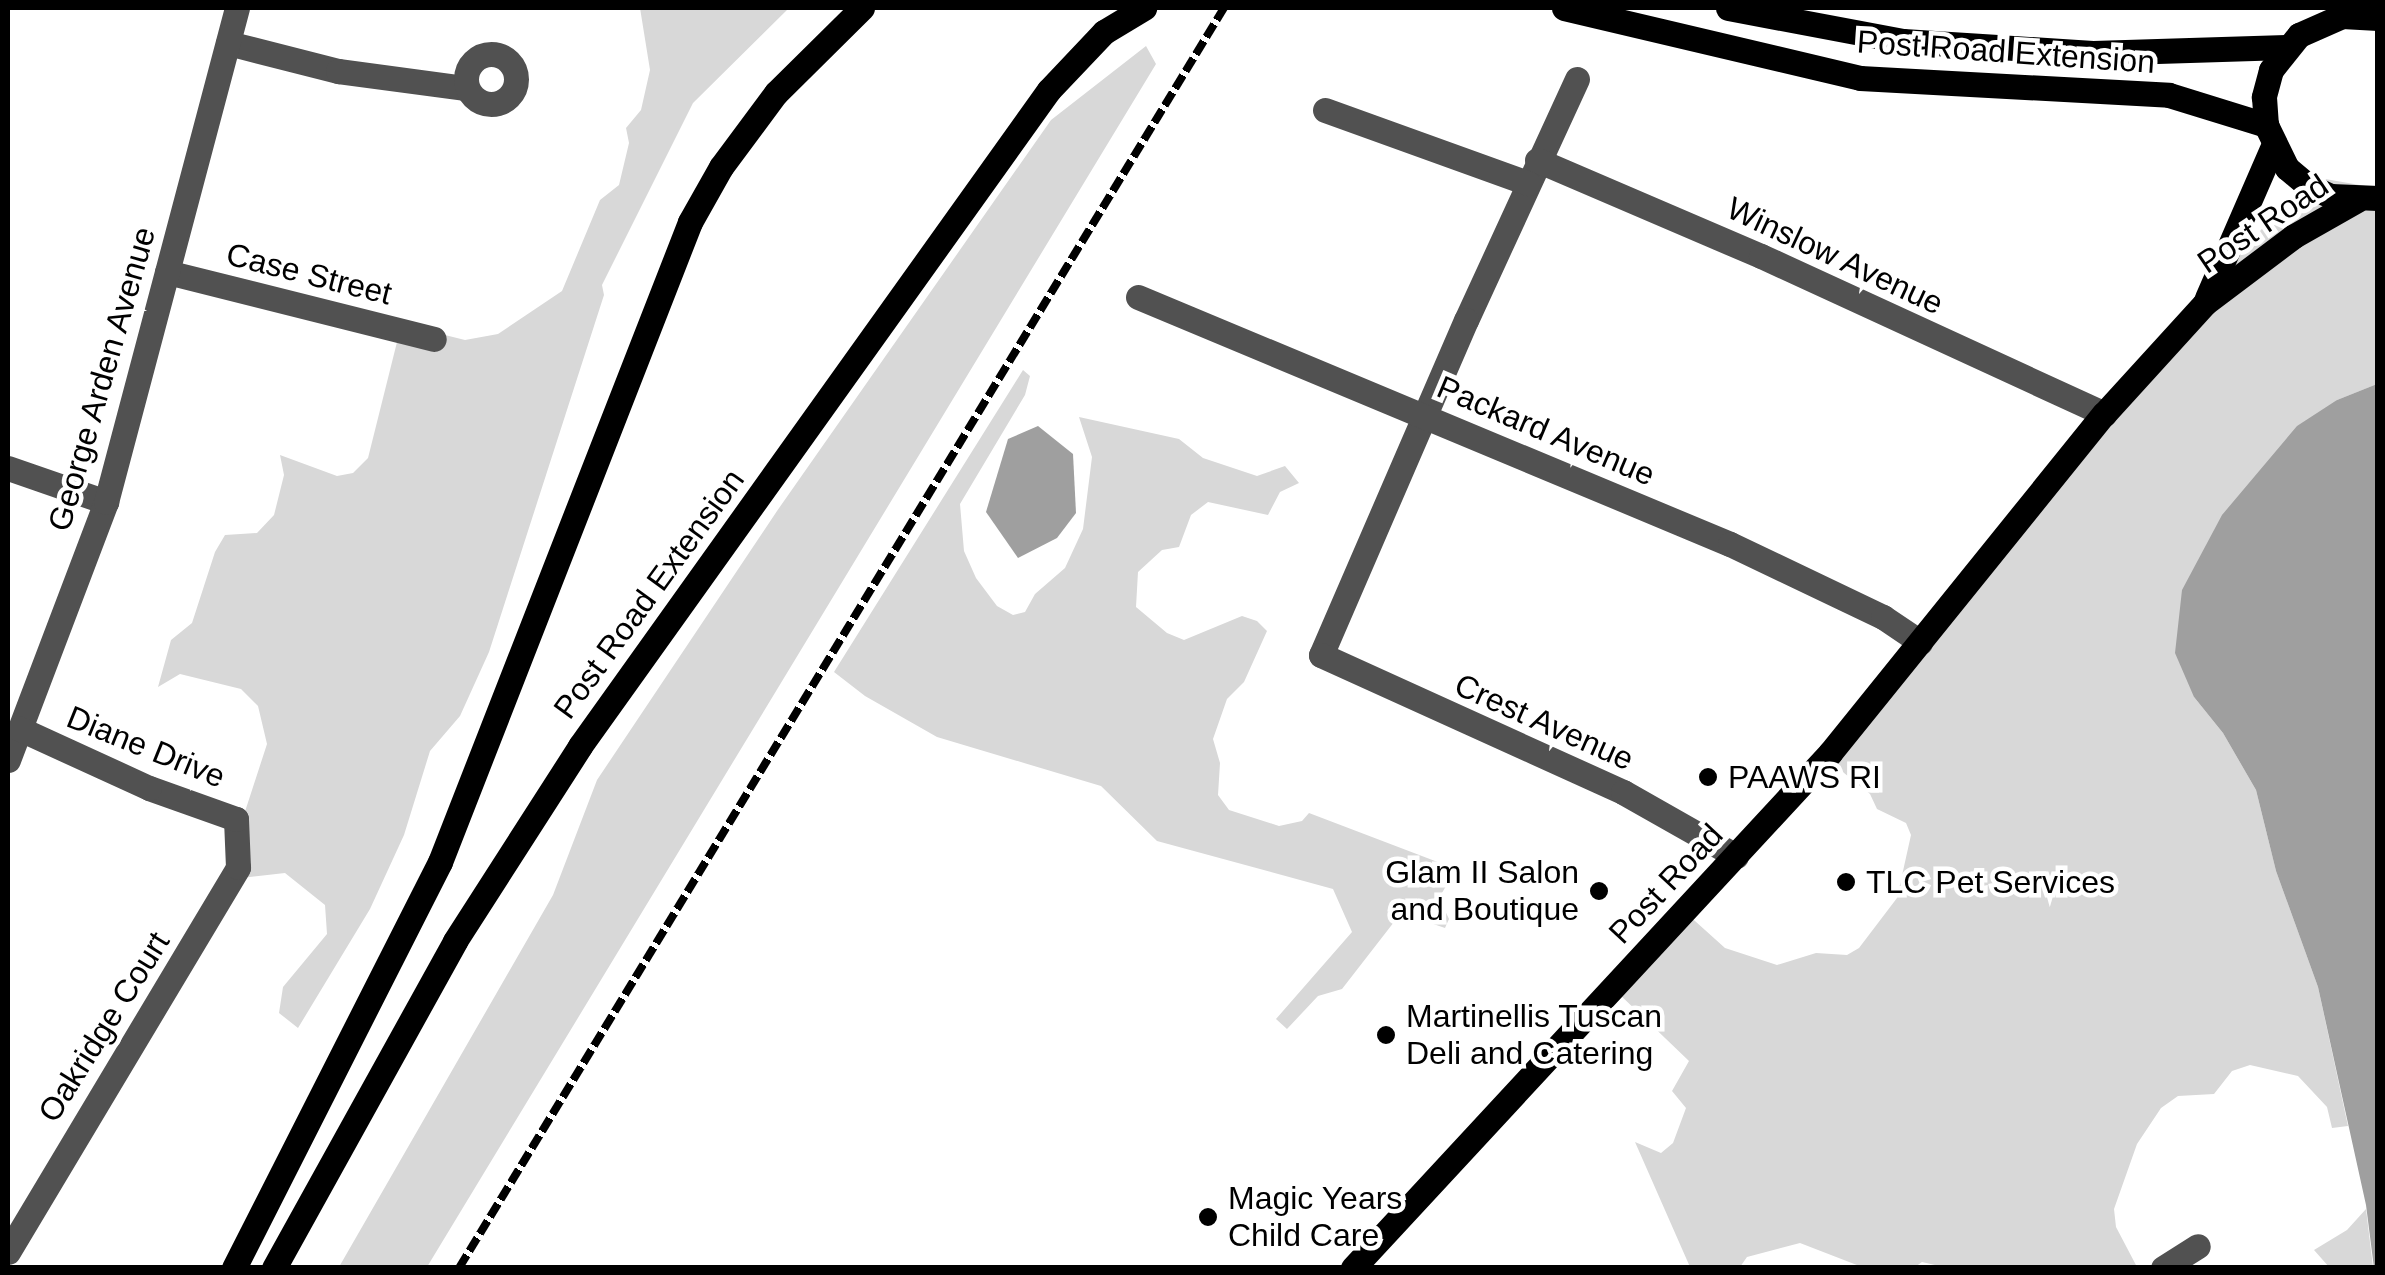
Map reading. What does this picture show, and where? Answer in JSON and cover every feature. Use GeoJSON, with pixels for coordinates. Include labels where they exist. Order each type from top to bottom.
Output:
{"type":"FeatureCollection","features":[{"type":"Feature","properties":{"kind":"main road","name":"Post Road Extension"},"geometry":{"type":"LineString","coordinates":[[234,1268],[440,862],[690,222],[721,167],[776,93],[862,8]]}},
{"type":"Feature","properties":{"kind":"main road","name":"Post Road Extension"},"geometry":{"type":"LineString","coordinates":[[274,1268],[454,940],[580,746],[1049,90],[1104,32],[1144,8]]}},
{"type":"Feature","properties":{"kind":"main road","name":"Post Road Extension"},"geometry":{"type":"LineString","coordinates":[[1564,8],[1860,78],[2169,96],[2269,136]]}},
{"type":"Feature","properties":{"kind":"main road","name":"Post Road Extension"},"geometry":{"type":"LineString","coordinates":[[1728,8],[1904,41],[2093,54],[2286,47]]}},
{"type":"Feature","properties":{"kind":"main road","name":"Post Road"},"geometry":{"type":"LineString","coordinates":[[2367,199],[2331,196],[2307,186],[2287,168],[2269,136],[2264,97],[2272,70],[2286,47],[2319,16],[2378,18]]}},
{"type":"Feature","properties":{"kind":"main road","name":"Post Road"},"geometry":{"type":"LineString","coordinates":[[2205,302],[2269,136]]}},
{"type":"Feature","properties":{"kind":"main road","name":"Post Road"},"geometry":{"type":"LineString","coordinates":[[1353,1268],[1830,753],[2104,414],[2205,302],[2294,236],[2367,199]]}},
{"type":"Feature","properties":{"kind":"street","name":"George Arden Avenue"},"geometry":{"type":"LineString","coordinates":[[8,760],[106,502],[236,8]]}},
{"type":"Feature","properties":{"kind":"street"},"geometry":{"type":"LineString","coordinates":[[228,43],[338,71],[466,88]]}},
{"type":"Feature","properties":{"kind":"street"},"geometry":{"type":"LineString","coordinates":[[1424,416],[1577,79]]}},
{"type":"Feature","properties":{"kind":"street","name":"Winslow Avenue"},"geometry":{"type":"LineString","coordinates":[[1326,110],[1533,172],[1761,256],[2104,414]]}},
{"type":"Feature","properties":{"kind":"street","name":"Case Street"},"geometry":{"type":"LineString","coordinates":[[167,272],[434,339]]}},
{"type":"Feature","properties":{"kind":"street","name":"Packard Avenue"},"geometry":{"type":"LineString","coordinates":[[1138,297],[1730,544],[1883,618],[1920,642]]}},
{"type":"Feature","properties":{"kind":"street","name":"Crest Avenue"},"geometry":{"type":"LineString","coordinates":[[1424,416],[1321,655],[1623,792],[1736,856]]}},
{"type":"Feature","properties":{"kind":"street"},"geometry":{"type":"LineString","coordinates":[[8,468],[106,502]]}},
{"type":"Feature","properties":{"kind":"street","name":"Diane Drive"},"geometry":{"type":"LineString","coordinates":[[20,729],[150,788],[236,819],[239,833]]}},
{"type":"Feature","properties":{"kind":"street","name":"Oakridge Court"},"geometry":{"type":"LineString","coordinates":[[8,1252],[222,901],[238,867],[239,833]]}},
{"type":"Feature","properties":{"kind":"street"},"geometry":{"type":"LineString","coordinates":[[2163,1268],[2198,1246]]}},
{"type":"Feature","properties":{"kind":"shaded area"},"geometry":{"type":"Polygon","coordinates":[[[640,8],[789,8],[693,103],[602,285],[604,295],[489,652],[460,716],[430,751],[404,835],[370,909],[298,1028],[279,1013],[283,987],[327,934],[325,905],[285,873],[233,879],[239,830],[267,744],[258,706],[241,689],[180,674],[158,687],[171,640],[192,623],[215,552],[225,535],[257,533],[274,515],[284,475],[280,455],[337,476],[353,473],[368,458],[399,334],[421,329],[465,340],[498,334],[562,291],[600,200],[619,185],[629,143],[626,128],[641,110],[650,70],[640,8]]]}},
{"type":"Feature","properties":{"kind":"shaded area"},"geometry":{"type":"Polygon","coordinates":[[[1146,46],[1156,64],[427,1267],[339,1267],[553,895],[597,780],[777,511],[1051,120],[1146,46]]]}},
{"type":"Feature","properties":{"kind":"shaded area"},"geometry":{"type":"Polygon","coordinates":[[[2308,176],[2377,188],[2377,384],[2337,400],[2194,697],[2223,733],[2256,790],[2276,871],[2318,987],[2348,1126],[2332,1128],[2327,1107],[2298,1076],[2250,1065],[2232,1071],[2214,1094],[2178,1096],[2161,1108],[2137,1144],[2114,1209],[2116,1227],[2137,1267],[1948,1268],[1922,1262],[1915,1267],[1862,1267],[1800,1243],[1747,1257],[1740,1267],[1690,1267],[1635,1142],[1661,1153],[1673,1143],[1686,1108],[1672,1091],[1689,1061],[1617,992],[1685,912],[1725,948],[1777,965],[1816,953],[1847,955],[1859,948],[1897,898],[1911,835],[1906,823],[1877,809],[1870,794],[1828,760],[2206,293],[2308,176]]]}},
{"type":"Feature","properties":{"kind":"shaded area"},"geometry":{"type":"Polygon","coordinates":[[[1023,370],[1030,376],[1025,395],[960,504],[964,551],[976,578],[997,606],[1013,615],[1025,612],[1035,594],[1065,568],[1083,529],[1092,457],[1079,417],[1179,439],[1203,458],[1257,476],[1285,466],[1299,483],[1280,492],[1268,515],[1208,502],[1191,515],[1179,547],[1162,550],[1138,572],[1136,607],[1167,633],[1184,640],[1242,616],[1257,621],[1267,631],[1244,682],[1227,699],[1213,739],[1220,763],[1218,795],[1229,810],[1279,826],[1302,821],[1309,813],[1456,869],[1439,898],[1449,919],[1445,928],[1401,913],[1342,989],[1318,996],[1287,1029],[1276,1019],[1352,932],[1333,889],[1157,841],[1101,786],[937,737],[865,696],[834,672],[1023,370]]]}},
{"type":"Feature","properties":{"kind":"shaded area"},"geometry":{"type":"Polygon","coordinates":[[[2377,384],[2378,1267],[2374,1268],[2366,1205],[2318,987],[2276,871],[2256,790],[2223,733],[2194,697],[2175,653],[2182,590],[2222,515],[2297,426],[2337,400],[2377,384]]]}},
{"type":"Feature","properties":{"kind":"shaded area"},"geometry":{"type":"Polygon","coordinates":[[[1038,426],[1073,454],[1076,513],[1057,538],[1018,558],[986,512],[1008,439],[1038,426]]]}},
{"type":"Feature","properties":{"kind":"shaded area"},"geometry":{"type":"Polygon","coordinates":[[[2366,1209],[2373,1267],[2329,1267],[2314,1250],[2347,1230],[2366,1209]]]}},
{"type":"Feature","properties":{"kind":"railway"},"geometry":{"type":"LineString","coordinates":[[459,1268],[1224,8]]}},
{"type":"Feature","properties":{"kind":"place","name":"PAAWS RI"},"geometry":{"type":"Point","coordinates":[1708,777]}},
{"type":"Feature","properties":{"kind":"place","name":"TLC Pet Services"},"geometry":{"type":"Point","coordinates":[1846,882]}},
{"type":"Feature","properties":{"kind":"place","name":"Glam II Salon and Boutique"},"geometry":{"type":"Point","coordinates":[1599,891]}},
{"type":"Feature","properties":{"kind":"place","name":"Martinellis Tuscan Deli and Catering"},"geometry":{"type":"Point","coordinates":[1386,1035]}},
{"type":"Feature","properties":{"kind":"place","name":"Magic Years Child Care"},"geometry":{"type":"Point","coordinates":[1208,1217]}}]}
